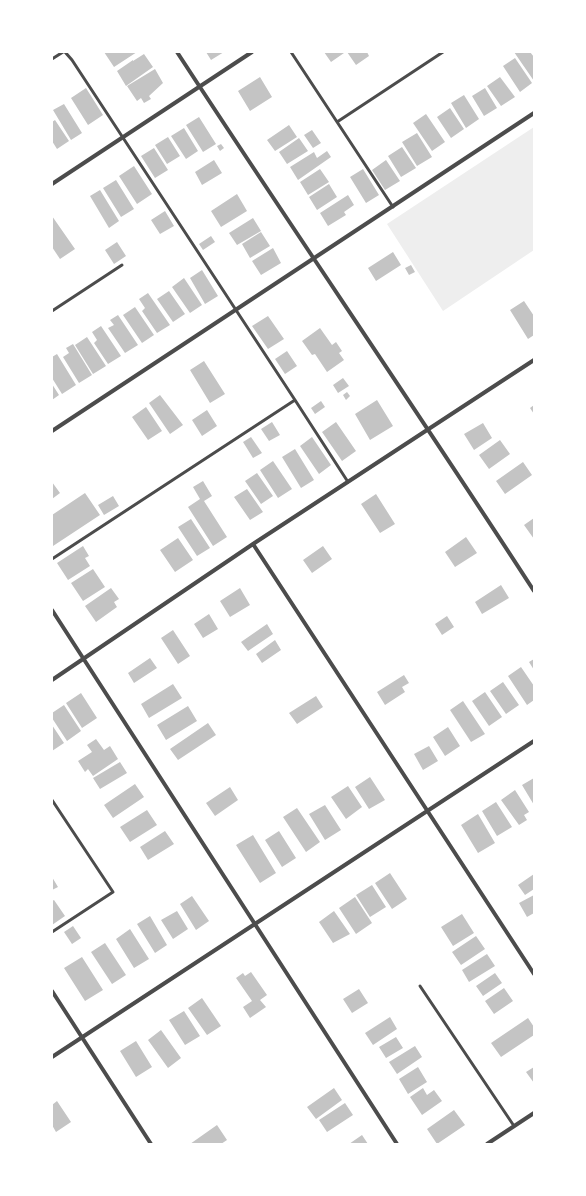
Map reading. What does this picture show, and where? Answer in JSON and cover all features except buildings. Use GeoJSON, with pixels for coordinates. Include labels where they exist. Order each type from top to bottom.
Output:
{"type":"FeatureCollection","features":[{"type":"Feature","properties":{"kind":"street"},"geometry":{"type":"LineString","coordinates":[[177,52],[429,429],[534,591]]}},
{"type":"Feature","properties":{"kind":"street"},"geometry":{"type":"LineString","coordinates":[[52,184],[252,52]]}},
{"type":"Feature","properties":{"kind":"street"},"geometry":{"type":"LineString","coordinates":[[52,431],[534,113]]}},
{"type":"Feature","properties":{"kind":"street"},"geometry":{"type":"LineString","coordinates":[[52,680],[253,544],[534,360]]}},
{"type":"Feature","properties":{"kind":"street"},"geometry":{"type":"LineString","coordinates":[[253,544],[534,974]]}},
{"type":"Feature","properties":{"kind":"street"},"geometry":{"type":"LineString","coordinates":[[52,610],[256,923],[397,1144]]}},
{"type":"Feature","properties":{"kind":"street"},"geometry":{"type":"LineString","coordinates":[[52,1057],[534,741]]}},
{"type":"Feature","properties":{"kind":"street"},"geometry":{"type":"LineString","coordinates":[[52,991],[151,1144]]}},
{"type":"Feature","properties":{"kind":"street"},"geometry":{"type":"LineString","coordinates":[[487,1144],[534,1113]]}},
{"type":"Feature","properties":{"kind":"lane"},"geometry":{"type":"LineString","coordinates":[[52,60],[64,52],[72,60],[348,482]]}},
{"type":"Feature","properties":{"kind":"lane"},"geometry":{"type":"LineString","coordinates":[[291,52],[393,207]]}},
{"type":"Feature","properties":{"kind":"lane"},"geometry":{"type":"LineString","coordinates":[[337,122],[443,52]]}},
{"type":"Feature","properties":{"kind":"lane"},"geometry":{"type":"LineString","coordinates":[[52,311],[122,265]]}},
{"type":"Feature","properties":{"kind":"lane"},"geometry":{"type":"LineString","coordinates":[[52,559],[295,400]]}},
{"type":"Feature","properties":{"kind":"lane"},"geometry":{"type":"LineString","coordinates":[[52,800],[113,892],[52,932]]}},
{"type":"Feature","properties":{"kind":"lane"},"geometry":{"type":"LineString","coordinates":[[420,986],[514,1126]]}},
{"type":"Feature","properties":{"kind":"shaded area"},"geometry":{"type":"Polygon","coordinates":[[[534,127],[534,250],[443,311],[387,224],[534,127]]]}}]}
